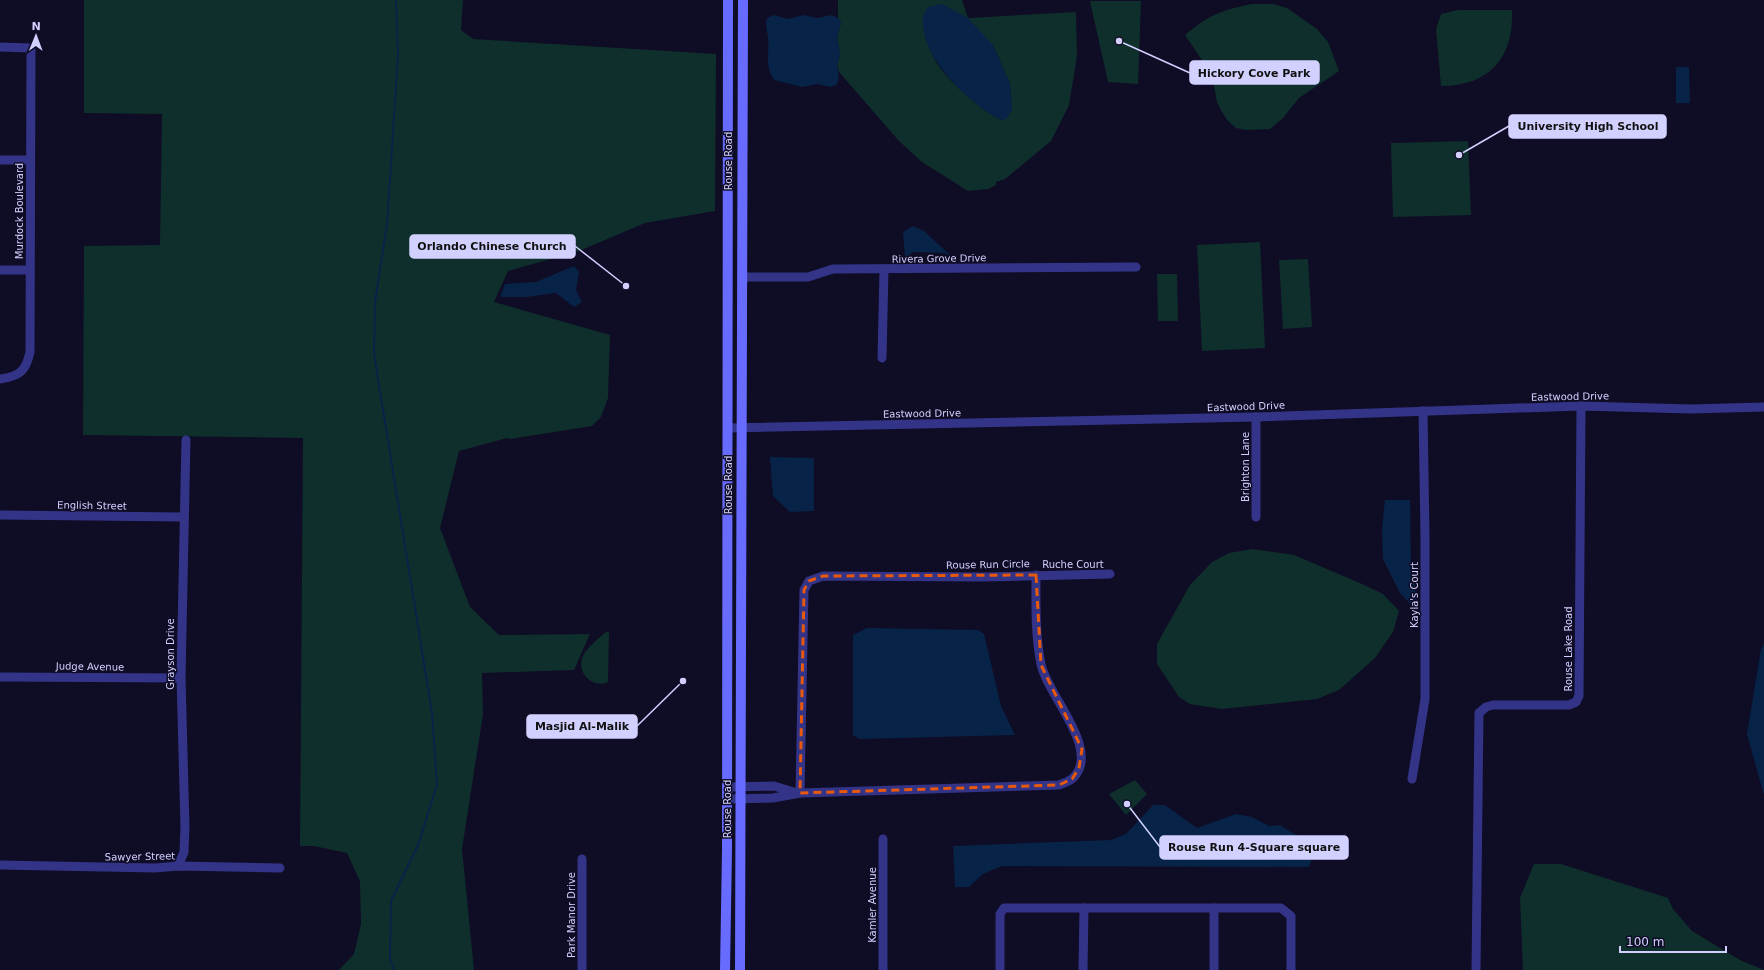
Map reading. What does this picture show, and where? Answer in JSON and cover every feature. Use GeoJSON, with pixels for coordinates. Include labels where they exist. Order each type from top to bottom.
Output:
{"type":"FeatureCollection","features":[{"type":"Feature","properties":{"kind":"street","name":"Rouse Road"},"geometry":{"type":"LineString","coordinates":[[724,970],[727,799],[728,0]]}},
{"type":"Feature","properties":{"kind":"street","name":"Rouse Road"},"geometry":{"type":"LineString","coordinates":[[740,970],[743,0]]}},
{"type":"Feature","properties":{"kind":"street","name":"Murdock Boulevard"},"geometry":{"type":"LineString","coordinates":[[0,47],[31,48],[30,352],[27,364],[21,372],[12,378],[0,379]]}},
{"type":"Feature","properties":{"kind":"street"},"geometry":{"type":"LineString","coordinates":[[0,160],[30,160]]}},
{"type":"Feature","properties":{"kind":"street","name":"Rivera Grove Drive"},"geometry":{"type":"LineString","coordinates":[[742,277],[808,277],[833,269],[884,270],[1136,267]]}},
{"type":"Feature","properties":{"kind":"street"},"geometry":{"type":"LineString","coordinates":[[0,270],[30,270]]}},
{"type":"Feature","properties":{"kind":"street"},"geometry":{"type":"LineString","coordinates":[[882,358],[884,270]]}},
{"type":"Feature","properties":{"kind":"street","name":"Eastwood Drive"},"geometry":{"type":"LineString","coordinates":[[728,428],[1256,416],[1581,406],[1690,409],[1764,407]]}},
{"type":"Feature","properties":{"kind":"street","name":"Rouse Lake Road"},"geometry":{"type":"LineString","coordinates":[[1476,970],[1479,713],[1486,707],[1492,705],[1569,705],[1576,702],[1579,696],[1581,406]]}},
{"type":"Feature","properties":{"kind":"street","name":"Kayla's Court"},"geometry":{"type":"LineString","coordinates":[[1412,779],[1424,699],[1425,536],[1423,411]]}},
{"type":"Feature","properties":{"kind":"street","name":"Brighton Lane"},"geometry":{"type":"LineString","coordinates":[[1256,416],[1256,517]]}},
{"type":"Feature","properties":{"kind":"street","name":"Grayson Drive"},"geometry":{"type":"LineString","coordinates":[[178,866],[184,852],[185,827],[180,678],[186,440]]}},
{"type":"Feature","properties":{"kind":"street","name":"English Street"},"geometry":{"type":"LineString","coordinates":[[0,515],[183,517]]}},
{"type":"Feature","properties":{"kind":"street","name":"Ruche Court"},"geometry":{"type":"LineString","coordinates":[[1036,575],[1110,574]]}},
{"type":"Feature","properties":{"kind":"street","name":"Rouse Run Circle"},"geometry":{"type":"LineString","coordinates":[[727,799],[773,798],[800,794],[1059,785],[1072,779],[1079,768],[1082,749],[1041,665],[1037,634],[1036,575],[823,576],[810,581],[804,590],[800,794]]}},
{"type":"Feature","properties":{"kind":"street","name":"Judge Avenue"},"geometry":{"type":"LineString","coordinates":[[0,676],[180,678]]}},
{"type":"Feature","properties":{"kind":"street"},"geometry":{"type":"LineString","coordinates":[[773,798],[774,786]]}},
{"type":"Feature","properties":{"kind":"street","name":"Rouse Run Circle"},"geometry":{"type":"LineString","coordinates":[[727,787],[774,786],[800,794]]}},
{"type":"Feature","properties":{"kind":"street","name":"Kamler Avenue"},"geometry":{"type":"LineString","coordinates":[[883,970],[884,839]]}},
{"type":"Feature","properties":{"kind":"street","name":"Park Manor Drive"},"geometry":{"type":"LineString","coordinates":[[582,859],[582,970]]}},
{"type":"Feature","properties":{"kind":"street","name":"Sawyer Street"},"geometry":{"type":"LineString","coordinates":[[0,865],[155,868],[178,866],[280,868]]}},
{"type":"Feature","properties":{"kind":"street"},"geometry":{"type":"LineString","coordinates":[[1000,970],[1000,914],[1004,908],[1280,908],[1285,910],[1291,916],[1291,970]]}},
{"type":"Feature","properties":{"kind":"street"},"geometry":{"type":"LineString","coordinates":[[1083,970],[1084,908]]}},
{"type":"Feature","properties":{"kind":"street"},"geometry":{"type":"LineString","coordinates":[[1214,908],[1214,970]]}},
{"type":"Feature","properties":{"kind":"highlighted area"},"geometry":{"type":"Polygon","coordinates":[[[1036,575],[1041,665],[1082,749],[1079,768],[1072,779],[1059,785],[800,793],[804,590],[809,581],[823,576],[1036,575]]]}},
{"type":"Feature","properties":{"kind":"green space"},"geometry":{"type":"Polygon","coordinates":[[[84,0],[463,0],[461,30],[473,39],[716,54],[715,211],[645,223],[579,251],[508,271],[494,302],[610,335],[608,398],[601,417],[592,426],[510,439],[507,438],[459,451],[440,528],[470,607],[499,635],[590,634],[574,670],[482,673],[483,714],[462,849],[474,970],[339,970],[354,954],[361,924],[360,881],[347,853],[314,846],[300,846],[303,438],[83,435],[84,246],[160,245],[162,114],[84,113],[84,0]]]}},
{"type":"Feature","properties":{"kind":"green space"},"geometry":{"type":"Polygon","coordinates":[[[838,0],[962,0],[968,18],[1076,12],[1077,56],[1069,105],[1051,141],[1005,179],[996,182],[996,185],[988,189],[968,191],[922,162],[899,141],[839,72],[837,65],[840,54],[837,37],[841,23],[838,18],[838,0]],[[925,37],[935,60],[947,77],[974,102],[1001,120],[1012,110],[1010,84],[993,45],[925,37]]]}},
{"type":"Feature","properties":{"kind":"green space"},"geometry":{"type":"Polygon","coordinates":[[[1090,1],[1141,1],[1138,84],[1108,82],[1090,1]]]}},
{"type":"Feature","properties":{"kind":"green space"},"geometry":{"type":"Polygon","coordinates":[[[1252,4],[1273,4],[1287,8],[1317,29],[1328,42],[1339,71],[1299,98],[1283,118],[1270,129],[1246,130],[1236,128],[1227,120],[1217,102],[1212,75],[1185,35],[1216,14],[1252,4]]]}},
{"type":"Feature","properties":{"kind":"green space"},"geometry":{"type":"Polygon","coordinates":[[[1458,10],[1512,10],[1508,42],[1503,55],[1495,66],[1485,75],[1473,81],[1458,85],[1441,86],[1436,29],[1441,14],[1458,10]]]}},
{"type":"Feature","properties":{"kind":"green space"},"geometry":{"type":"Polygon","coordinates":[[[1468,141],[1471,215],[1393,217],[1391,143],[1468,141]]]}},
{"type":"Feature","properties":{"kind":"green space"},"geometry":{"type":"Polygon","coordinates":[[[1260,242],[1265,348],[1202,351],[1197,245],[1260,242]]]}},
{"type":"Feature","properties":{"kind":"green space"},"geometry":{"type":"Polygon","coordinates":[[[1308,259],[1312,327],[1283,329],[1279,260],[1308,259]]]}},
{"type":"Feature","properties":{"kind":"green space"},"geometry":{"type":"Polygon","coordinates":[[[1157,274],[1177,274],[1178,321],[1158,321],[1157,274]]]}},
{"type":"Feature","properties":{"kind":"green space"},"geometry":{"type":"Polygon","coordinates":[[[1253,549],[1294,555],[1383,594],[1399,611],[1393,632],[1375,658],[1339,690],[1317,699],[1222,709],[1190,704],[1179,697],[1157,664],[1157,644],[1190,585],[1212,562],[1229,553],[1253,549]]]}},
{"type":"Feature","properties":{"kind":"green space"},"geometry":{"type":"Polygon","coordinates":[[[606,632],[609,632],[608,682],[603,684],[592,682],[588,679],[584,674],[581,664],[582,658],[589,647],[606,632]]]}},
{"type":"Feature","properties":{"kind":"green space"},"geometry":{"type":"Polygon","coordinates":[[[1135,780],[1147,794],[1126,815],[1109,794],[1135,780]]]}},
{"type":"Feature","properties":{"kind":"green space"},"geometry":{"type":"Polygon","coordinates":[[[1534,864],[1561,864],[1668,898],[1673,909],[1692,931],[1740,960],[1764,970],[1523,970],[1520,898],[1534,864]]]}},
{"type":"Feature","properties":{"kind":"water"},"geometry":{"type":"Polygon","coordinates":[[[942,4],[968,18],[993,45],[1010,84],[1012,110],[1006,119],[1001,120],[988,112],[961,91],[949,78],[929,48],[924,33],[923,17],[928,7],[942,4]]]}},
{"type":"Feature","properties":{"kind":"water"},"geometry":{"type":"Polygon","coordinates":[[[774,15],[788,19],[803,15],[817,18],[832,15],[838,18],[841,23],[837,37],[840,54],[837,65],[839,80],[836,85],[830,87],[818,84],[802,87],[774,80],[768,64],[766,23],[767,18],[774,15]]]}},
{"type":"Feature","properties":{"kind":"water"},"geometry":{"type":"Polygon","coordinates":[[[1676,67],[1689,67],[1690,103],[1676,103],[1676,67]]]}},
{"type":"Feature","properties":{"kind":"water"},"geometry":{"type":"Polygon","coordinates":[[[913,226],[924,231],[953,258],[944,253],[914,252],[905,258],[903,232],[913,226]]]}},
{"type":"Feature","properties":{"kind":"water"},"geometry":{"type":"Polygon","coordinates":[[[574,266],[579,272],[576,290],[582,302],[574,307],[556,293],[527,297],[500,297],[505,284],[536,282],[574,266]]]}},
{"type":"Feature","properties":{"kind":"water"},"geometry":{"type":"Polygon","coordinates":[[[770,457],[814,458],[814,511],[790,512],[773,496],[770,457]]]}},
{"type":"Feature","properties":{"kind":"water"},"geometry":{"type":"Polygon","coordinates":[[[1385,500],[1410,500],[1411,569],[1416,592],[1416,610],[1400,593],[1383,559],[1382,529],[1385,500]]]}},
{"type":"Feature","properties":{"kind":"water"},"geometry":{"type":"Polygon","coordinates":[[[867,628],[978,630],[984,634],[1001,706],[1015,735],[859,739],[853,735],[853,635],[867,628]]]}},
{"type":"Feature","properties":{"kind":"water"},"geometry":{"type":"Polygon","coordinates":[[[1764,644],[1764,795],[1747,734],[1761,649],[1764,644]]]}},
{"type":"Feature","properties":{"kind":"water"},"geometry":{"type":"Polygon","coordinates":[[[1153,805],[1165,805],[1197,828],[1236,814],[1252,817],[1269,826],[1280,825],[1310,844],[1313,855],[1309,867],[1002,866],[983,874],[969,887],[955,887],[953,846],[1111,840],[1126,834],[1153,805]]]}},
{"type":"Feature","properties":{"kind":"waterway"},"geometry":{"type":"LineString","coordinates":[[394,970],[390,958],[391,901],[418,845],[437,785],[432,713],[374,354],[375,302],[387,224],[398,56],[396,0]]}},
{"type":"Feature","properties":{"kind":"place","name":"Hickory Cove Park"},"geometry":{"type":"Point","coordinates":[1119,41]}},
{"type":"Feature","properties":{"kind":"place","name":"University High School"},"geometry":{"type":"Point","coordinates":[1459,155]}},
{"type":"Feature","properties":{"kind":"place","name":"Orlando Chinese Church"},"geometry":{"type":"Point","coordinates":[626,286]}},
{"type":"Feature","properties":{"kind":"place","name":"Masjid Al-Malik"},"geometry":{"type":"Point","coordinates":[683,681]}},
{"type":"Feature","properties":{"kind":"place","name":"Rouse Run 4-Square square"},"geometry":{"type":"Point","coordinates":[1127,804]}}]}
